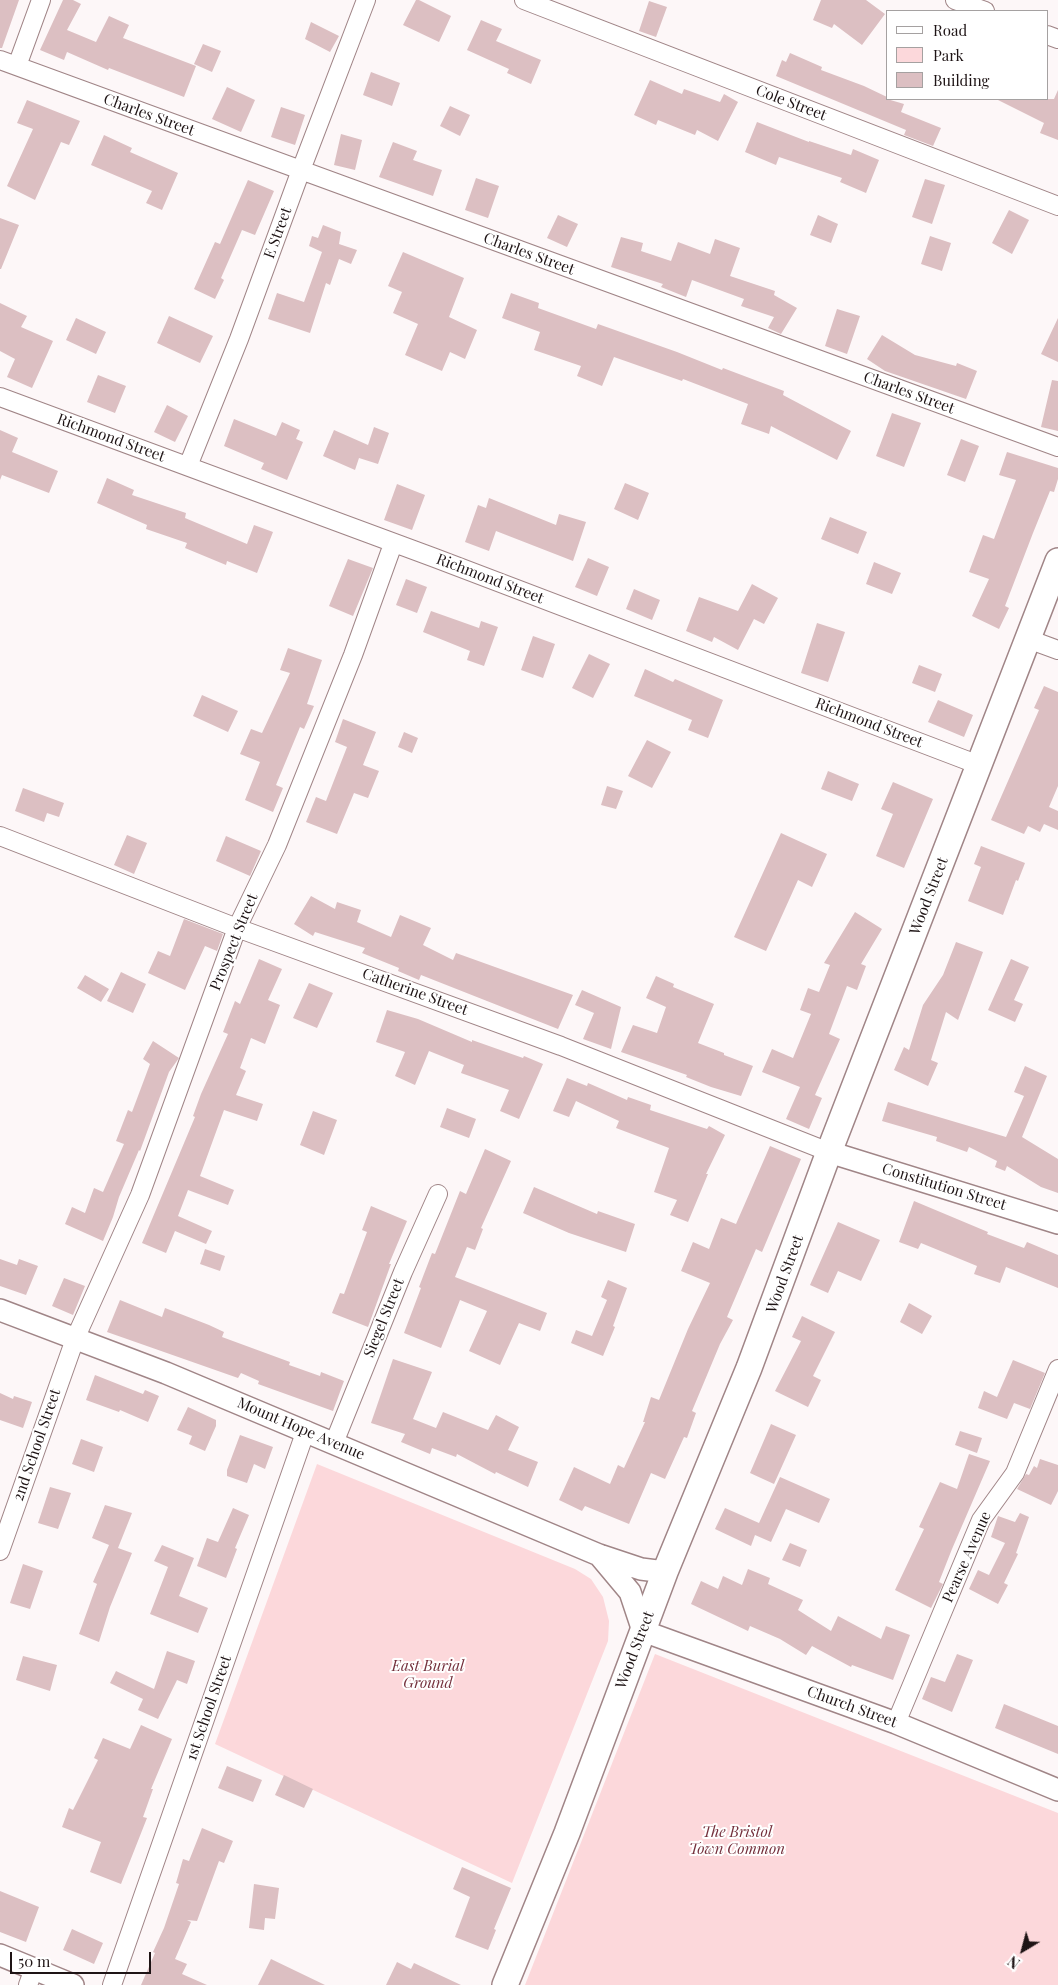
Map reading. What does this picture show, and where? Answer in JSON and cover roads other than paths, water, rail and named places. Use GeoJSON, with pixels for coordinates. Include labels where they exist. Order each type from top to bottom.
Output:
{"type":"FeatureCollection","features":[{"type":"Feature","properties":{"kind":"main road","name":"Wood Street"},"geometry":{"type":"LineString","coordinates":[[505,1985],[567,1833],[665,1572],[749,1368],[829,1152],[1058,560]]}},
{"type":"Feature","properties":{"kind":"street"},"geometry":{"type":"LineString","coordinates":[[6,66],[41,0]]}},
{"type":"Feature","properties":{"kind":"street","name":"E Street"},"geometry":{"type":"LineString","coordinates":[[188,466],[239,339],[366,0]]}},
{"type":"Feature","properties":{"kind":"street","name":"Cole Street"},"geometry":{"type":"LineString","coordinates":[[524,0],[1058,206]]}},
{"type":"Feature","properties":{"kind":"street"},"geometry":{"type":"LineString","coordinates":[[955,0],[981,10]]}},
{"type":"Feature","properties":{"kind":"street","name":"Charles Street"},"geometry":{"type":"LineString","coordinates":[[6,66],[301,170],[1058,447]]}},
{"type":"Feature","properties":{"kind":"street","name":"Richmond Street"},"geometry":{"type":"LineString","coordinates":[[0,398],[435,558],[980,765]]}},
{"type":"Feature","properties":{"kind":"street","name":"Prospect Street"},"geometry":{"type":"LineString","coordinates":[[75,1339],[140,1195],[237,928],[277,845],[353,655],[393,544]]}},
{"type":"Feature","properties":{"kind":"street"},"geometry":{"type":"LineString","coordinates":[[1028,639],[1058,650]]}},
{"type":"Feature","properties":{"kind":"street","name":"Catherine Street"},"geometry":{"type":"LineString","coordinates":[[0,836],[237,928],[561,1046],[829,1152]]}},
{"type":"Feature","properties":{"kind":"street","name":"Constitution Street"},"geometry":{"type":"LineString","coordinates":[[829,1152],[1058,1223]]}},
{"type":"Feature","properties":{"kind":"street","name":"Siegel Street"},"geometry":{"type":"LineString","coordinates":[[334,1443],[403,1272],[438,1194]]}},
{"type":"Feature","properties":{"kind":"street","name":"Mount Hope Avenue"},"geometry":{"type":"LineString","coordinates":[[0,1310],[166,1373],[306,1430],[599,1555],[640,1569],[665,1572]]}},
{"type":"Feature","properties":{"kind":"street","name":"2nd School Street"},"geometry":{"type":"LineString","coordinates":[[0,1551],[75,1339]]}},
{"type":"Feature","properties":{"kind":"street","name":"Pearse Avenue"},"geometry":{"type":"LineString","coordinates":[[896,1723],[981,1520],[1015,1473],[1058,1369]]}},
{"type":"Feature","properties":{"kind":"street","name":"1st School Street"},"geometry":{"type":"LineString","coordinates":[[112,1985],[306,1430]]}},
{"type":"Feature","properties":{"kind":"street","name":"Mount Hope Avenue"},"geometry":{"type":"LineString","coordinates":[[599,1555],[630,1592],[643,1631]]}},
{"type":"Feature","properties":{"kind":"street","name":"Church Street"},"geometry":{"type":"LineString","coordinates":[[643,1631],[896,1723],[1058,1790]]}},
{"type":"Feature","properties":{"kind":"street"},"geometry":{"type":"LineString","coordinates":[[0,1955],[31,1977],[73,1985]]}},
{"type":"Feature","properties":{"kind":"park label","name":"East Burial Ground"},"geometry":{"type":"Point","coordinates":[428,1674]}},
{"type":"Feature","properties":{"kind":"park label","name":"The Bristol Town Common"},"geometry":{"type":"Point","coordinates":[737,1840]}}]}
